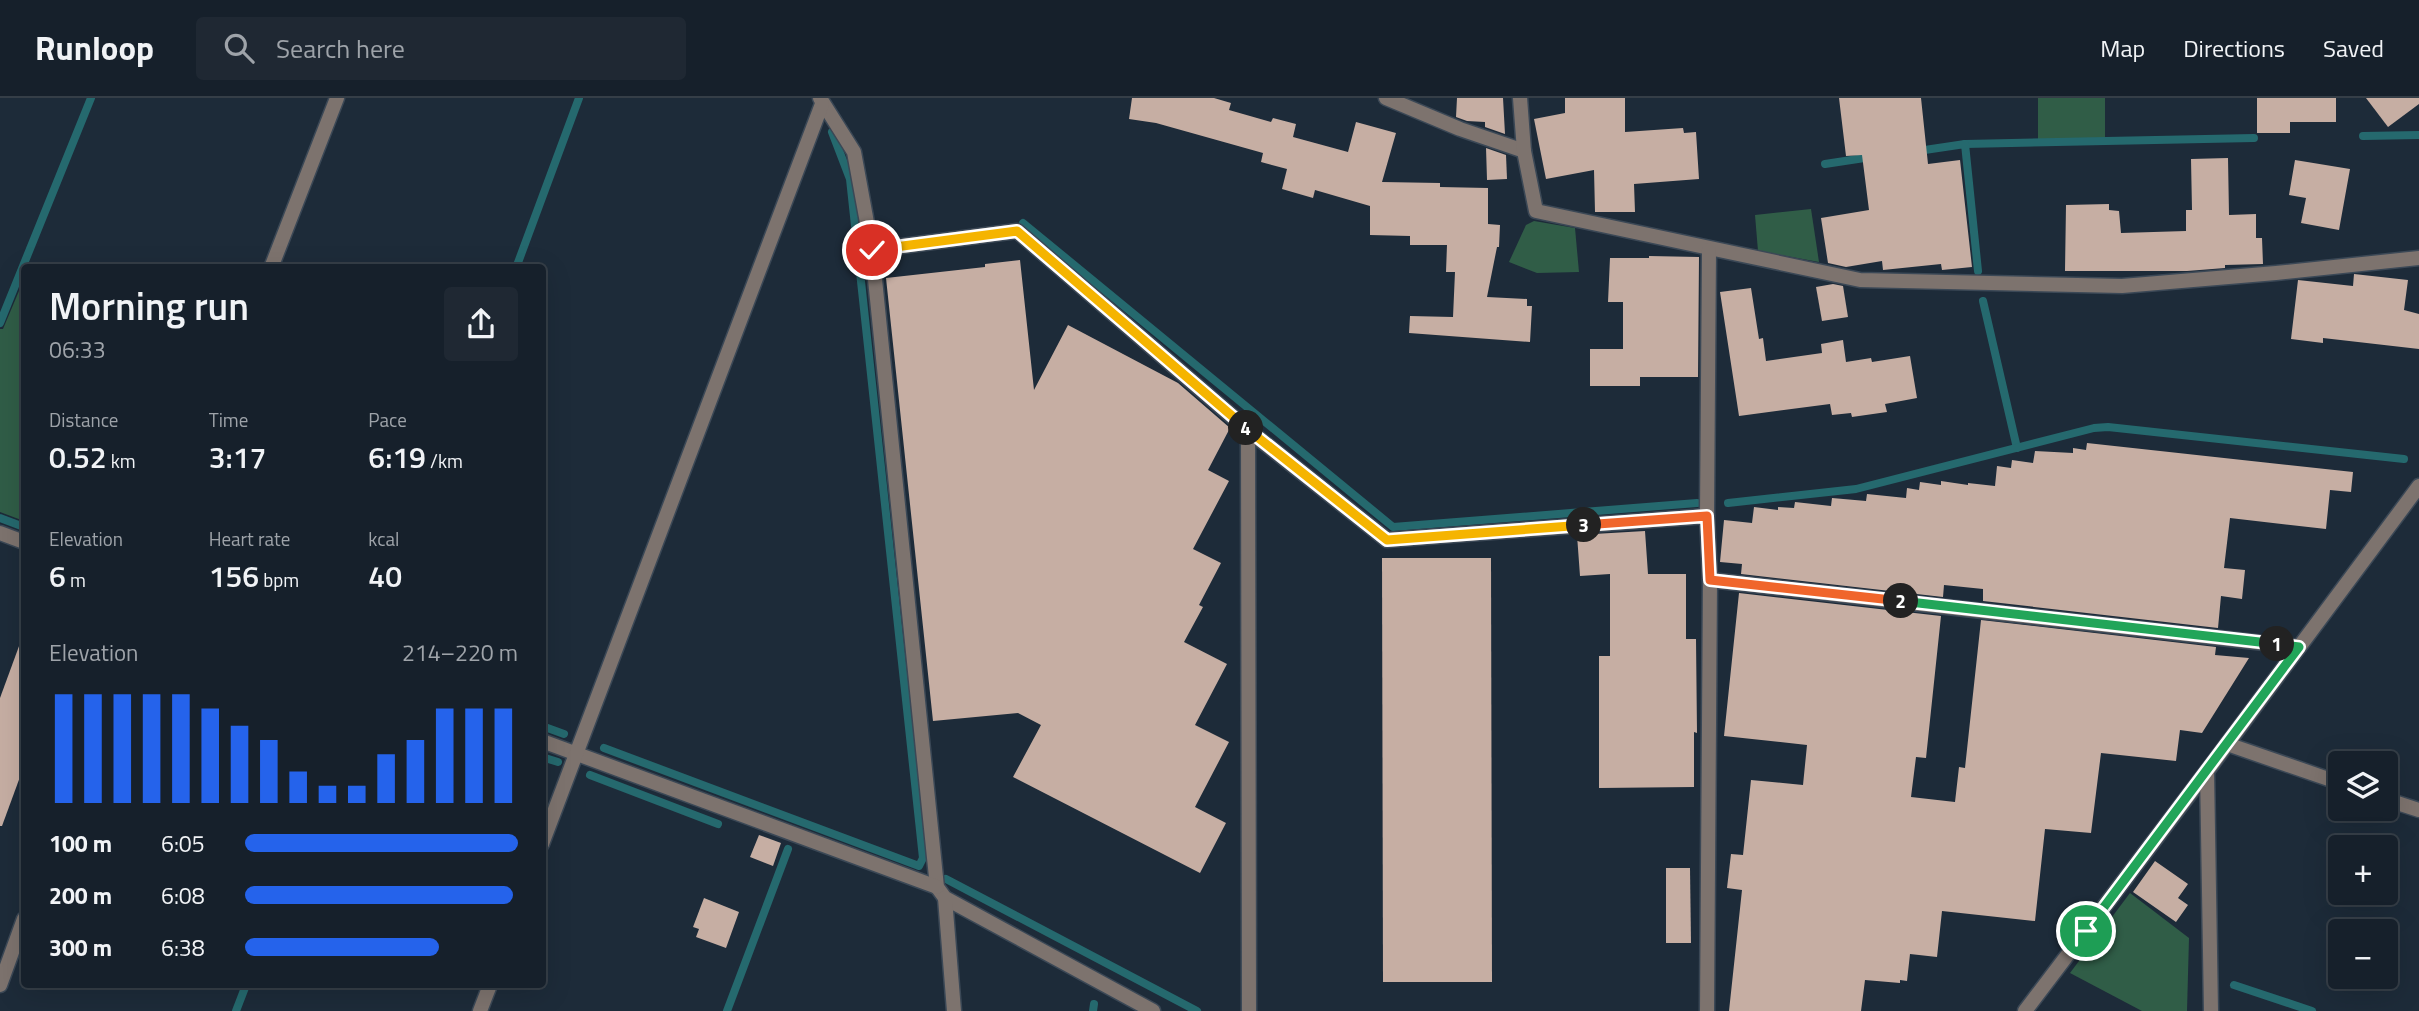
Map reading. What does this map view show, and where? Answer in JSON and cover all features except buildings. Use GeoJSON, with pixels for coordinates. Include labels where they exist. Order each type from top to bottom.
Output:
{"type":"FeatureCollection","features":[{"type":"Feature","properties":{"kind":"street"},"geometry":{"type":"LineString","coordinates":[[273,264],[337,98]]}},
{"type":"Feature","properties":{"kind":"street"},"geometry":{"type":"LineString","coordinates":[[1386,98],[1460,130],[1524,151]]}},
{"type":"Feature","properties":{"kind":"street"},"geometry":{"type":"LineString","coordinates":[[1520,98],[1524,151],[1536,211],[1709,250],[1860,280],[2122,286],[2419,258]]}},
{"type":"Feature","properties":{"kind":"street"},"geometry":{"type":"LineString","coordinates":[[821,101],[854,152],[872,250],[954,1011]]}},
{"type":"Feature","properties":{"kind":"street"},"geometry":{"type":"LineString","coordinates":[[546,833],[821,101]]}},
{"type":"Feature","properties":{"kind":"street"},"geometry":{"type":"LineString","coordinates":[[872,250],[1017,231],[1248,430],[1387,540],[1707,516]]}},
{"type":"Feature","properties":{"kind":"street"},"geometry":{"type":"LineString","coordinates":[[1707,1011],[1709,250]]}},
{"type":"Feature","properties":{"kind":"street"},"geometry":{"type":"LineString","coordinates":[[1248,430],[1249,1011]]}},
{"type":"Feature","properties":{"kind":"street"},"geometry":{"type":"LineString","coordinates":[[2025,1011],[2419,486]]}},
{"type":"Feature","properties":{"kind":"street"},"geometry":{"type":"LineString","coordinates":[[0,533],[21,541]]}},
{"type":"Feature","properties":{"kind":"street"},"geometry":{"type":"LineString","coordinates":[[1710,580],[2299,647]]}},
{"type":"Feature","properties":{"kind":"street"},"geometry":{"type":"LineString","coordinates":[[546,743],[941,893],[1153,1011]]}},
{"type":"Feature","properties":{"kind":"street"},"geometry":{"type":"LineString","coordinates":[[2227,744],[2328,779]]}},
{"type":"Feature","properties":{"kind":"street"},"geometry":{"type":"LineString","coordinates":[[2207,771],[2211,1011]]}},
{"type":"Feature","properties":{"kind":"street"},"geometry":{"type":"LineString","coordinates":[[2398,803],[2419,810]]}},
{"type":"Feature","properties":{"kind":"street"},"geometry":{"type":"LineString","coordinates":[[0,985],[21,927]]}},
{"type":"Feature","properties":{"kind":"street"},"geometry":{"type":"LineString","coordinates":[[480,1011],[489,988]]}},
{"type":"Feature","properties":{"kind":"green space"},"geometry":{"type":"Polygon","coordinates":[[[2038,98],[2105,98],[2105,139],[2038,139],[2038,98]]]}},
{"type":"Feature","properties":{"kind":"green space"},"geometry":{"type":"Polygon","coordinates":[[[1811,209],[1819,262],[1758,251],[1755,215],[1811,209]]]}},
{"type":"Feature","properties":{"kind":"green space"},"geometry":{"type":"Polygon","coordinates":[[[1534,221],[1575,228],[1579,272],[1537,273],[1509,262],[1526,225],[1534,221]]]}},
{"type":"Feature","properties":{"kind":"green space"},"geometry":{"type":"Polygon","coordinates":[[[21,286],[21,520],[0,512],[0,329],[3,329],[21,286]]]}},
{"type":"Feature","properties":{"kind":"green space"},"geometry":{"type":"Polygon","coordinates":[[[2130,893],[2189,938],[2187,1011],[2142,1011],[2070,973],[2130,893]]]}},
{"type":"Feature","properties":{"kind":"waterway"},"geometry":{"type":"LineString","coordinates":[[24,264],[91,98]]}},
{"type":"Feature","properties":{"kind":"waterway"},"geometry":{"type":"LineString","coordinates":[[517,264],[579,98]]}},
{"type":"Feature","properties":{"kind":"waterway"},"geometry":{"type":"LineString","coordinates":[[604,748],[919,866],[923,858],[850,179],[832,132]]}},
{"type":"Feature","properties":{"kind":"waterway"},"geometry":{"type":"LineString","coordinates":[[2363,136],[2419,135]]}},
{"type":"Feature","properties":{"kind":"waterway"},"geometry":{"type":"LineString","coordinates":[[1965,144],[2254,138]]}},
{"type":"Feature","properties":{"kind":"waterway"},"geometry":{"type":"LineString","coordinates":[[1918,151],[1965,144],[1978,271]]}},
{"type":"Feature","properties":{"kind":"waterway"},"geometry":{"type":"LineString","coordinates":[[1825,164],[1871,157]]}},
{"type":"Feature","properties":{"kind":"waterway"},"geometry":{"type":"LineString","coordinates":[[1023,223],[1393,527],[1697,503]]}},
{"type":"Feature","properties":{"kind":"waterway"},"geometry":{"type":"LineString","coordinates":[[0,323],[21,271]]}},
{"type":"Feature","properties":{"kind":"waterway"},"geometry":{"type":"LineString","coordinates":[[1983,301],[2017,448]]}},
{"type":"Feature","properties":{"kind":"waterway"},"geometry":{"type":"LineString","coordinates":[[1728,503],[1856,489],[2094,428],[2108,427],[2404,459]]}},
{"type":"Feature","properties":{"kind":"waterway"},"geometry":{"type":"LineString","coordinates":[[0,518],[21,526]]}},
{"type":"Feature","properties":{"kind":"waterway"},"geometry":{"type":"LineString","coordinates":[[546,727],[564,734]]}},
{"type":"Feature","properties":{"kind":"waterway"},"geometry":{"type":"LineString","coordinates":[[546,758],[558,762]]}},
{"type":"Feature","properties":{"kind":"waterway"},"geometry":{"type":"LineString","coordinates":[[590,775],[718,824]]}},
{"type":"Feature","properties":{"kind":"waterway"},"geometry":{"type":"LineString","coordinates":[[727,1011],[788,849]]}},
{"type":"Feature","properties":{"kind":"waterway"},"geometry":{"type":"LineString","coordinates":[[946,879],[1197,1011]]}},
{"type":"Feature","properties":{"kind":"waterway"},"geometry":{"type":"LineString","coordinates":[[2234,985],[2312,1011]]}},
{"type":"Feature","properties":{"kind":"waterway"},"geometry":{"type":"LineString","coordinates":[[236,1011],[245,988]]}},
{"type":"Feature","properties":{"kind":"waterway"},"geometry":{"type":"LineString","coordinates":[[1093,1011],[1094,1004]]}},
{"type":"Feature","properties":{"kind":"route"},"geometry":{"type":"LineString","coordinates":[[872,250],[1017,231],[1248,430],[1387,540],[1707,516],[1710,580],[2299,647],[2086,931]]}}]}
